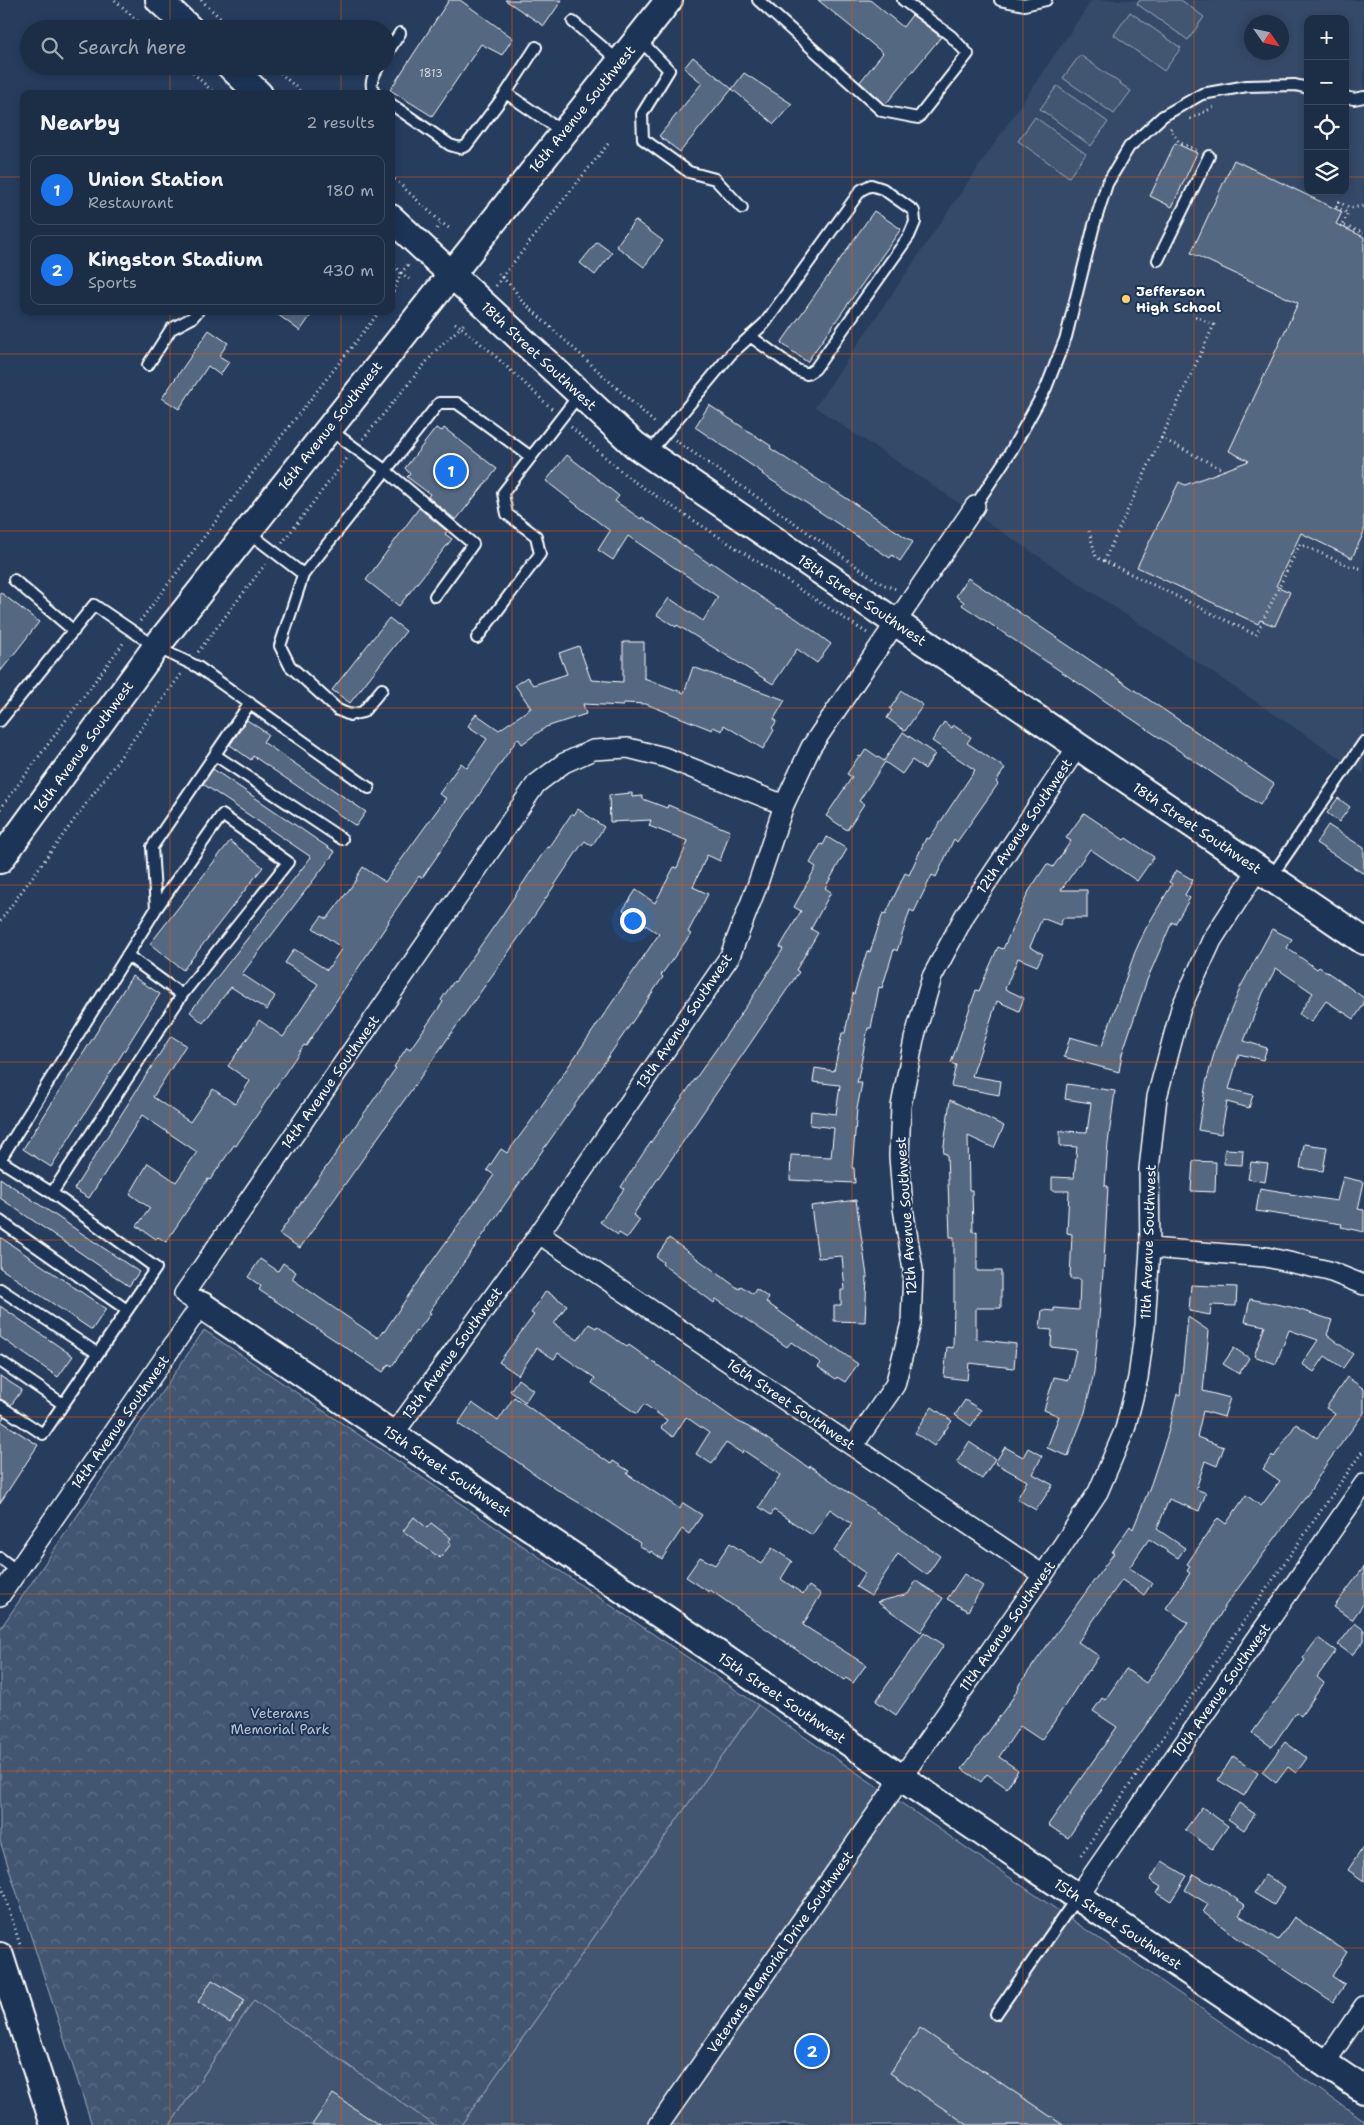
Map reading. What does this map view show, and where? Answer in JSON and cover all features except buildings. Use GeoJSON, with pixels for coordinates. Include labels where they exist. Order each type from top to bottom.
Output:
{"type":"FeatureCollection","features":[{"type":"Feature","properties":{"kind":"street"},"geometry":{"type":"LineString","coordinates":[[159,0],[180,20]]}},
{"type":"Feature","properties":{"kind":"street","name":"16th Avenue Southwest"},"geometry":{"type":"LineString","coordinates":[[0,860],[156,647],[669,0]]}},
{"type":"Feature","properties":{"kind":"street"},"geometry":{"type":"LineString","coordinates":[[240,75],[256,90]]}},
{"type":"Feature","properties":{"kind":"street","name":"18th Street Southwest"},"geometry":{"type":"LineString","coordinates":[[395,222],[635,445],[1364,942]]}},
{"type":"Feature","properties":{"kind":"street","name":"13th Avenue Southwest"},"geometry":{"type":"LineString","coordinates":[[393,1435],[539,1234],[730,956],[757,886],[784,805],[811,747],[975,506]]}},
{"type":"Feature","properties":{"kind":"street","name":"12th Avenue Southwest"},"geometry":{"type":"LineString","coordinates":[[853,1446],[895,1385],[911,1323],[913,1270],[903,1208],[899,1156],[901,1106],[914,1039],[932,977],[965,915],[1078,746]]}},
{"type":"Feature","properties":{"kind":"street","name":"14th Avenue Southwest"},"geometry":{"type":"LineString","coordinates":[[0,1596],[201,1305],[184,1294],[536,784],[564,763],[593,750],[628,748],[664,757],[784,805]]}},
{"type":"Feature","properties":{"kind":"street","name":"11th Avenue Southwest"},"geometry":{"type":"LineString","coordinates":[[901,1779],[1043,1575],[1098,1492],[1125,1429],[1138,1378],[1144,1335],[1150,1248],[1149,1169],[1157,1097],[1181,1008],[1212,940],[1264,874]]}},
{"type":"Feature","properties":{"kind":"street","name":"16th Street Southwest"},"geometry":{"type":"LineString","coordinates":[[539,1234],[1043,1575]]}},
{"type":"Feature","properties":{"kind":"street"},"geometry":{"type":"LineString","coordinates":[[1150,1248],[1266,1257],[1329,1271],[1364,1285]]}},
{"type":"Feature","properties":{"kind":"street","name":"15th Street Southwest"},"geometry":{"type":"LineString","coordinates":[[201,1305],[1364,2090]]}},
{"type":"Feature","properties":{"kind":"street","name":"10th Avenue Southwest"},"geometry":{"type":"LineString","coordinates":[[1078,1896],[1364,1484]]}},
{"type":"Feature","properties":{"kind":"street","name":"Veterans Memorial Drive Southwest"},"geometry":{"type":"LineString","coordinates":[[659,2125],[901,1779]]}},
{"type":"Feature","properties":{"kind":"street"},"geometry":{"type":"LineString","coordinates":[[2,1968],[54,2125]]}},
{"type":"Feature","properties":{"kind":"street"},"geometry":{"type":"LineString","coordinates":[[1325,2063],[1364,2006]]}},
{"type":"Feature","properties":{"kind":"lane"},"geometry":{"type":"LineString","coordinates":[[758,0],[882,111],[918,118],[968,54],[951,36],[903,0]]}},
{"type":"Feature","properties":{"kind":"lane"},"geometry":{"type":"LineString","coordinates":[[1000,0],[1026,3],[1046,0]]}},
{"type":"Feature","properties":{"kind":"lane"},"geometry":{"type":"LineString","coordinates":[[573,22],[620,62]]}},
{"type":"Feature","properties":{"kind":"lane"},"geometry":{"type":"LineString","coordinates":[[395,41],[400,33]]}},
{"type":"Feature","properties":{"kind":"lane"},"geometry":{"type":"LineString","coordinates":[[638,38],[669,70],[642,114],[643,139],[690,172],[715,179],[742,208]]}},
{"type":"Feature","properties":{"kind":"lane"},"geometry":{"type":"LineString","coordinates":[[395,107],[450,145],[460,148],[466,146],[506,93],[536,48]]}},
{"type":"Feature","properties":{"kind":"lane"},"geometry":{"type":"LineString","coordinates":[[373,90],[372,79],[374,75]]}},
{"type":"Feature","properties":{"kind":"lane"},"geometry":{"type":"LineString","coordinates":[[975,506],[1011,451],[1046,388],[1066,337],[1094,225],[1108,184],[1129,147],[1163,116],[1202,94],[1247,86],[1295,85],[1304,87]]}},
{"type":"Feature","properties":{"kind":"lane"},"geometry":{"type":"LineString","coordinates":[[506,93],[564,132]]}},
{"type":"Feature","properties":{"kind":"lane"},"geometry":{"type":"LineString","coordinates":[[1349,98],[1364,97]]}},
{"type":"Feature","properties":{"kind":"lane"},"geometry":{"type":"LineString","coordinates":[[1158,260],[1208,156]]}},
{"type":"Feature","properties":{"kind":"lane"},"geometry":{"type":"LineString","coordinates":[[648,454],[731,354],[750,336],[765,324],[861,190],[871,185],[883,189],[914,211],[915,222],[909,236],[815,370],[808,374],[797,370],[750,336]]}},
{"type":"Feature","properties":{"kind":"lane"},"geometry":{"type":"LineString","coordinates":[[148,365],[171,330],[195,315]]}},
{"type":"Feature","properties":{"kind":"lane"},"geometry":{"type":"LineString","coordinates":[[477,638],[540,554],[536,536],[507,514],[503,493],[580,394]]}},
{"type":"Feature","properties":{"kind":"lane"},"geometry":{"type":"LineString","coordinates":[[382,689],[362,712],[350,715],[338,710],[290,666],[280,646],[303,574],[439,403],[456,402],[531,457]]}},
{"type":"Feature","properties":{"kind":"lane"},"geometry":{"type":"LineString","coordinates":[[328,428],[385,470],[474,544],[435,596]]}},
{"type":"Feature","properties":{"kind":"lane"},"geometry":{"type":"LineString","coordinates":[[247,531],[303,574]]}},
{"type":"Feature","properties":{"kind":"lane"},"geometry":{"type":"LineString","coordinates":[[14,580],[74,631]]}},
{"type":"Feature","properties":{"kind":"lane"},"geometry":{"type":"LineString","coordinates":[[0,721],[94,606],[156,647],[190,663],[250,703],[369,788]]}},
{"type":"Feature","properties":{"kind":"lane"},"geometry":{"type":"LineString","coordinates":[[156,909],[152,847],[250,703]]}},
{"type":"Feature","properties":{"kind":"lane"},"geometry":{"type":"LineString","coordinates":[[1264,874],[1364,742]]}},
{"type":"Feature","properties":{"kind":"lane"},"geometry":{"type":"LineString","coordinates":[[215,755],[342,839]]}},
{"type":"Feature","properties":{"kind":"lane"},"geometry":{"type":"LineString","coordinates":[[0,1406],[43,1434],[156,1268],[52,1193],[0,1160],[156,909],[222,815],[288,862],[182,995],[52,1193]]}},
{"type":"Feature","properties":{"kind":"lane"},"geometry":{"type":"LineString","coordinates":[[127,956],[182,995]]}},
{"type":"Feature","properties":{"kind":"lane"},"geometry":{"type":"LineString","coordinates":[[0,1221],[127,1310]]}},
{"type":"Feature","properties":{"kind":"lane"},"geometry":{"type":"LineString","coordinates":[[0,1289],[98,1353]]}},
{"type":"Feature","properties":{"kind":"lane"},"geometry":{"type":"LineString","coordinates":[[0,1361],[63,1404]]}},
{"type":"Feature","properties":{"kind":"lane"},"geometry":{"type":"LineString","coordinates":[[0,1558],[17,1571]]}},
{"type":"Feature","properties":{"kind":"lane"},"geometry":{"type":"LineString","coordinates":[[996,2014],[1078,1896]]}},
{"type":"Feature","properties":{"kind":"path"},"geometry":{"type":"LineString","coordinates":[[115,0],[136,20]]}},
{"type":"Feature","properties":{"kind":"path"},"geometry":{"type":"LineString","coordinates":[[201,0],[222,20]]}},
{"type":"Feature","properties":{"kind":"path"},"geometry":{"type":"LineString","coordinates":[[195,75],[211,90]]}},
{"type":"Feature","properties":{"kind":"path"},"geometry":{"type":"LineString","coordinates":[[282,75],[298,90]]}},
{"type":"Feature","properties":{"kind":"path"},"geometry":{"type":"LineString","coordinates":[[1185,121],[1222,105]]}},
{"type":"Feature","properties":{"kind":"path"},"geometry":{"type":"LineString","coordinates":[[1178,125],[1170,129],[1179,142],[1208,156]]}},
{"type":"Feature","properties":{"kind":"path"},"geometry":{"type":"LineString","coordinates":[[496,286],[608,144]]}},
{"type":"Feature","properties":{"kind":"path"},"geometry":{"type":"LineString","coordinates":[[395,180],[449,228]]}},
{"type":"Feature","properties":{"kind":"path"},"geometry":{"type":"LineString","coordinates":[[1364,206],[1350,208],[1338,202],[1336,207],[1348,213],[1342,225],[1364,232]]}},
{"type":"Feature","properties":{"kind":"path"},"geometry":{"type":"LineString","coordinates":[[437,229],[442,223]]}},
{"type":"Feature","properties":{"kind":"path"},"geometry":{"type":"LineString","coordinates":[[395,289],[397,280],[408,265]]}},
{"type":"Feature","properties":{"kind":"path"},"geometry":{"type":"LineString","coordinates":[[395,266],[409,279]]}},
{"type":"Feature","properties":{"kind":"path"},"geometry":{"type":"LineString","coordinates":[[496,272],[514,289],[521,300],[635,407],[666,432],[750,494],[832,550],[882,584],[896,589]]}},
{"type":"Feature","properties":{"kind":"path"},"geometry":{"type":"LineString","coordinates":[[0,809],[252,473],[377,315]]}},
{"type":"Feature","properties":{"kind":"path"},"geometry":{"type":"LineString","coordinates":[[1104,561],[1214,325],[1192,315]]}},
{"type":"Feature","properties":{"kind":"path"},"geometry":{"type":"LineString","coordinates":[[455,323],[491,352],[561,418],[630,478],[866,633],[870,628]]}},
{"type":"Feature","properties":{"kind":"path"},"geometry":{"type":"LineString","coordinates":[[0,921],[190,663],[275,552],[356,448],[438,348],[465,323]]}},
{"type":"Feature","properties":{"kind":"path"},"geometry":{"type":"LineString","coordinates":[[1161,438],[1224,470]]}},
{"type":"Feature","properties":{"kind":"path"},"geometry":{"type":"LineString","coordinates":[[1089,531],[1096,557],[1256,635],[1300,544],[1349,566],[1364,569]]}},
{"type":"Feature","properties":{"kind":"path"},"geometry":{"type":"LineString","coordinates":[[1081,1856],[1364,1449]]}},
{"type":"Feature","properties":{"kind":"shaded area","name":"Jefferson High School"},"geometry":{"type":"Polygon","coordinates":[[[1092,0],[1364,0],[1364,774],[815,407],[1092,0]]]}},
{"type":"Feature","properties":{"kind":"green space"},"geometry":{"type":"Polygon","coordinates":[[[1140,0],[1181,0],[1204,17],[1188,40],[1137,4],[1140,0]]]}},
{"type":"Feature","properties":{"kind":"green space"},"geometry":{"type":"Polygon","coordinates":[[[1130,12],[1181,48],[1164,71],[1114,35],[1130,12]]]}},
{"type":"Feature","properties":{"kind":"green space"},"geometry":{"type":"Polygon","coordinates":[[[1080,55],[1131,91],[1114,114],[1063,78],[1080,55]]]}},
{"type":"Feature","properties":{"kind":"green space"},"geometry":{"type":"Polygon","coordinates":[[[1057,86],[1108,122],[1091,146],[1040,109],[1057,86]]]}},
{"type":"Feature","properties":{"kind":"green space"},"geometry":{"type":"Polygon","coordinates":[[[1035,117],[1086,154],[1069,177],[1018,141],[1035,117]]]}},
{"type":"Feature","properties":{"kind":"green space","name":"Veterans Memorial Park"},"geometry":{"type":"Polygon","coordinates":[[[204,1330],[758,1705],[461,2125],[434,2125],[254,2000],[170,2125],[92,2125],[0,1841],[0,1629],[204,1330]]]}},
{"type":"Feature","properties":{"kind":"green space"},"geometry":{"type":"Polygon","coordinates":[[[758,1705],[1364,2120],[1364,2125],[461,2125],[758,1705]]]}},
{"type":"Feature","properties":{"kind":"green space"},"geometry":{"type":"Polygon","coordinates":[[[254,2000],[434,2125],[170,2125],[254,2000]]]}},
{"type":"Feature","properties":{"kind":"place","name":"Jefferson High School"},"geometry":{"type":"Point","coordinates":[1126,299]}},
{"type":"Feature","properties":{"kind":"place","name":"Union Station"},"geometry":{"type":"Point","coordinates":[451,471]}},
{"type":"Feature","properties":{"kind":"place","name":"Kingston Stadium"},"geometry":{"type":"Point","coordinates":[812,2051]}}]}
